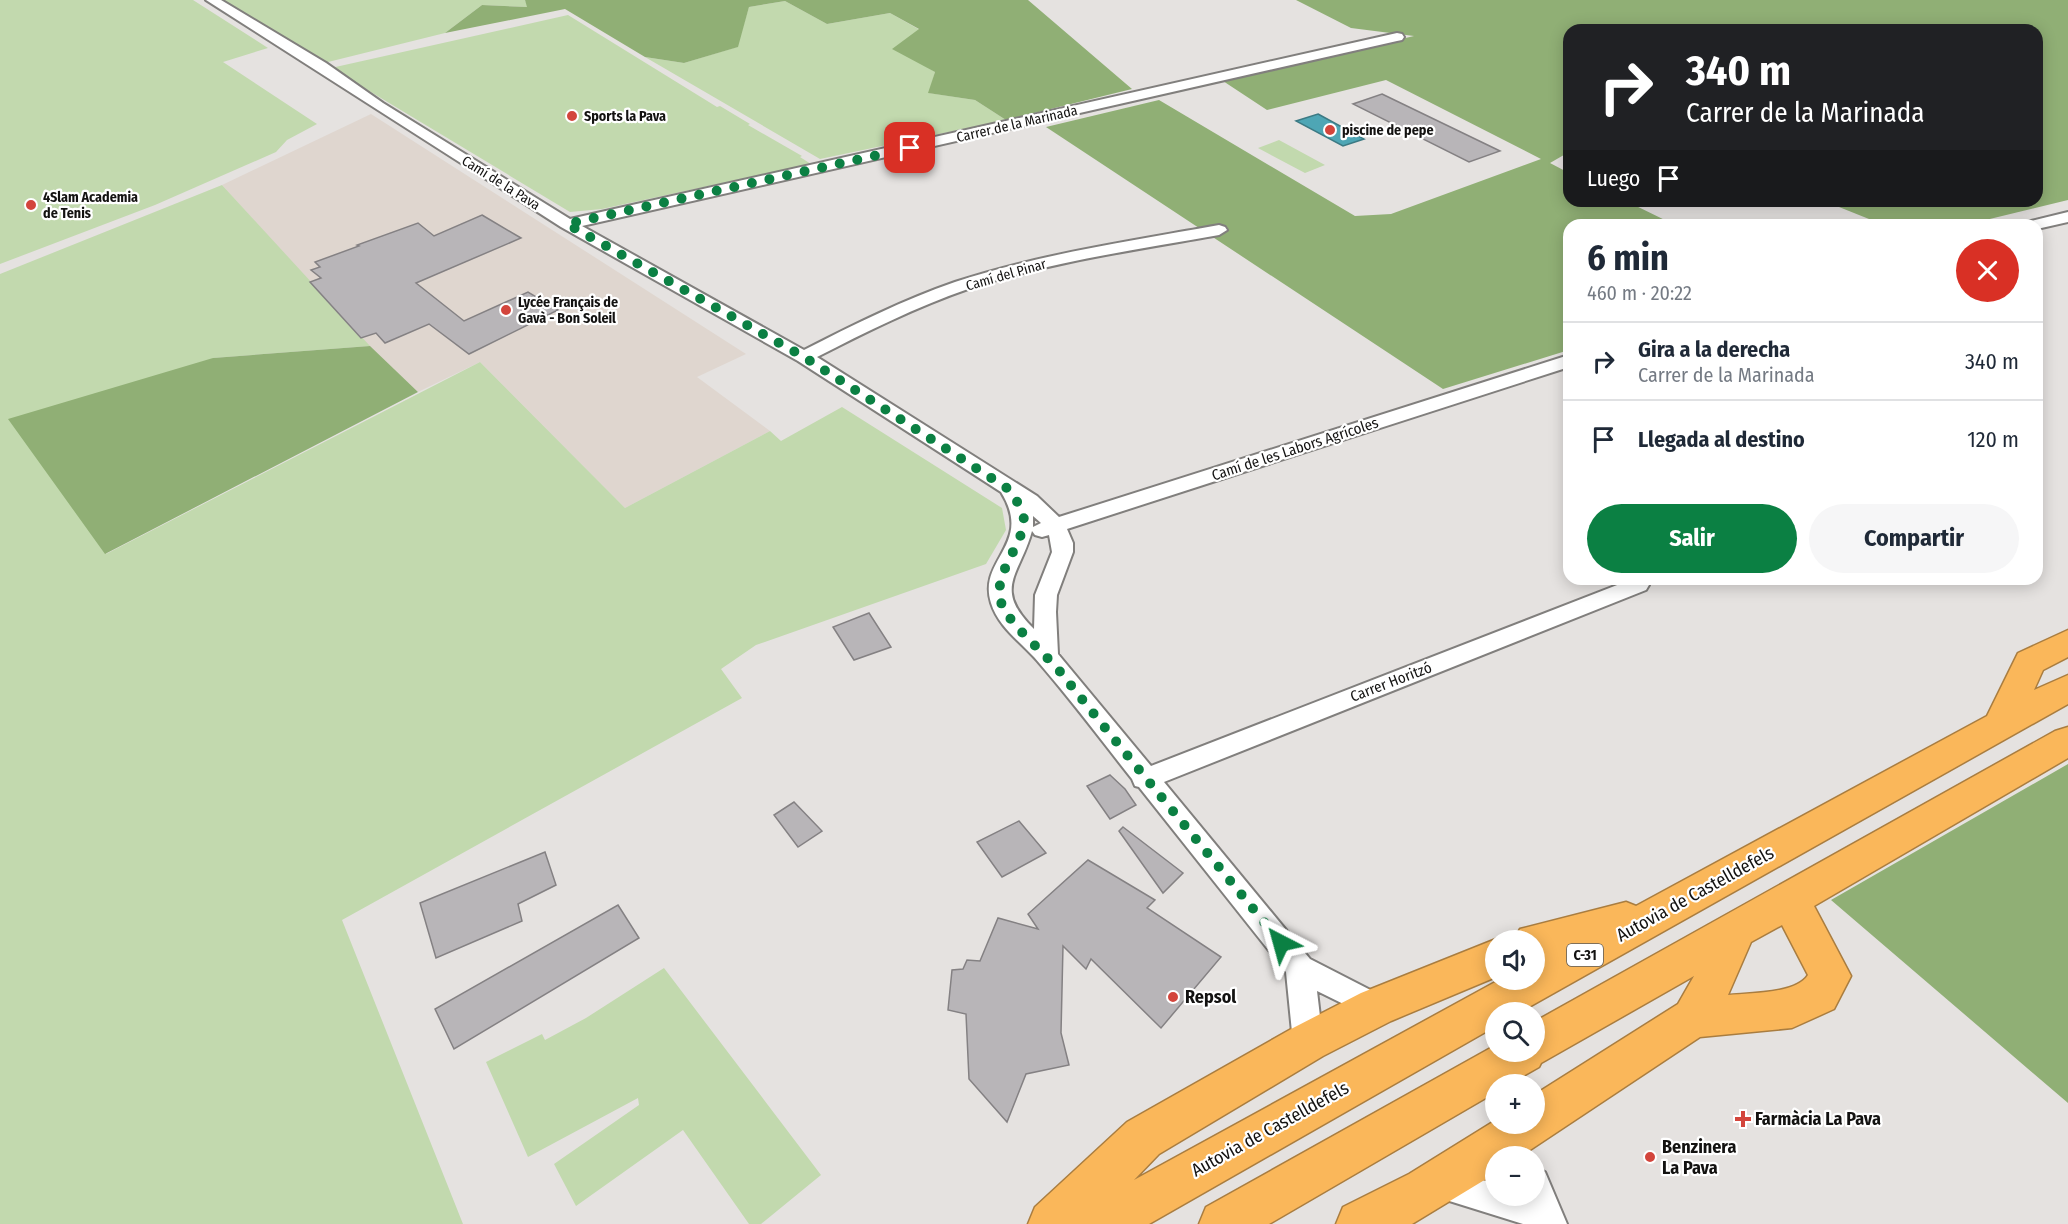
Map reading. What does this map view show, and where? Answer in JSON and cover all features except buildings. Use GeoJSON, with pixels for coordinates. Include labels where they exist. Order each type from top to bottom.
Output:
{"type":"FeatureCollection","features":[{"type":"Feature","properties":{"kind":"highway"},"geometry":{"type":"LineString","coordinates":[[2000,726],[2030,662],[2068,642]]}},
{"type":"Feature","properties":{"kind":"highway","name":"Autovia de Castelldefels"},"geometry":{"type":"LineString","coordinates":[[1102,1224],[1306,1108],[2068,688]]}},
{"type":"Feature","properties":{"kind":"highway"},"geometry":{"type":"LineString","coordinates":[[1545,1039],[2068,741]]}},
{"type":"Feature","properties":{"kind":"highway"},"geometry":{"type":"LineString","coordinates":[[1693,1018],[1792,1008],[1819,995],[1830,976],[1790,901]]}},
{"type":"Feature","properties":{"kind":"highway"},"geometry":{"type":"LineString","coordinates":[[1545,939],[1665,911]]}},
{"type":"Feature","properties":{"kind":"highway"},"geometry":{"type":"LineString","coordinates":[[1545,1121],[1693,1018],[1718,974],[1736,930]]}},
{"type":"Feature","properties":{"kind":"highway"},"geometry":{"type":"LineString","coordinates":[[1052,1224],[1070,1205],[1122,1162],[1143,1138],[1308,1042],[1376,1007],[1485,962]]}},
{"type":"Feature","properties":{"kind":"highway"},"geometry":{"type":"LineString","coordinates":[[1223,1224],[1506,1062]]}},
{"type":"Feature","properties":{"kind":"highway"},"geometry":{"type":"LineString","coordinates":[[1360,1224],[1382,1215],[1525,1134]]}},
{"type":"Feature","properties":{"kind":"street","name":"Camí de la Pava"},"geometry":{"type":"LineString","coordinates":[[212,0],[321,66],[378,106],[567,224],[804,357],[1030,501],[1056,527]]}},
{"type":"Feature","properties":{"kind":"street","name":"Carrer de la Marinada"},"geometry":{"type":"LineString","coordinates":[[567,224],[1397,37]]}},
{"type":"Feature","properties":{"kind":"street"},"geometry":{"type":"LineString","coordinates":[[2043,223],[2068,217]]}},
{"type":"Feature","properties":{"kind":"street","name":"Camí del Pinar"},"geometry":{"type":"LineString","coordinates":[[804,357],[879,319],[981,280],[1084,253],[1219,230]]}},
{"type":"Feature","properties":{"kind":"street","name":"Camí de les Labors Agrícoles"},"geometry":{"type":"LineString","coordinates":[[1021,535],[1056,527],[1563,363]]}},
{"type":"Feature","properties":{"kind":"street"},"geometry":{"type":"LineString","coordinates":[[1010,490],[1023,513],[1024,522],[1021,535],[1005,563],[1000,595],[1009,616],[1047,656],[1144,779],[1300,968],[1376,1007]]}},
{"type":"Feature","properties":{"kind":"street"},"geometry":{"type":"LineString","coordinates":[[1047,656],[1044,609],[1048,587],[1064,546],[1056,527]]}},
{"type":"Feature","properties":{"kind":"street","name":"Carrer Horitzó"},"geometry":{"type":"LineString","coordinates":[[1144,779],[1638,585]]}},
{"type":"Feature","properties":{"kind":"street"},"geometry":{"type":"LineString","coordinates":[[1300,968],[1308,1042]]}},
{"type":"Feature","properties":{"kind":"street"},"geometry":{"type":"LineString","coordinates":[[1438,1183],[1548,1219]]}},
{"type":"Feature","properties":{"kind":"shaded area","name":"Lycée Français de Gavà - Bon Soleil"},"geometry":{"type":"Polygon","coordinates":[[[371,114],[746,354],[697,377],[770,431],[625,508],[480,362],[418,392],[361,338],[222,185],[371,114]]]}},
{"type":"Feature","properties":{"kind":"green space"},"geometry":{"type":"Polygon","coordinates":[[[0,0],[193,0],[268,48],[223,62],[317,124],[287,140],[276,152],[155,205],[0,264],[0,0]]]}},
{"type":"Feature","properties":{"kind":"green space"},"geometry":{"type":"Polygon","coordinates":[[[219,0],[525,0],[528,7],[482,5],[445,33],[324,63],[219,0]]]}},
{"type":"Feature","properties":{"kind":"green space"},"geometry":{"type":"Polygon","coordinates":[[[525,0],[1028,0],[1132,89],[1006,120],[975,100],[928,93],[935,72],[892,49],[919,29],[890,13],[827,24],[785,1],[749,7],[738,47],[684,63],[645,57],[565,9],[445,33],[482,5],[527,7],[525,0]]]}},
{"type":"Feature","properties":{"kind":"green space"},"geometry":{"type":"Polygon","coordinates":[[[1296,0],[2068,0],[2068,200],[2043,206],[2043,24],[1563,24],[1563,155],[1550,163],[1563,170],[1563,207],[1638,207],[1663,219],[1563,219],[1563,352],[1443,389],[1046,127],[1159,100],[1355,216],[1391,214],[1541,159],[1386,80],[1267,110],[1223,81],[1414,36],[1351,28],[1296,0]]]}},
{"type":"Feature","properties":{"kind":"green space"},"geometry":{"type":"Polygon","coordinates":[[[785,1],[827,24],[890,13],[920,30],[906,54],[935,72],[929,93],[975,100],[1006,120],[820,159],[645,57],[684,63],[737,47],[749,7],[785,1]]]}},
{"type":"Feature","properties":{"kind":"green space","name":"Sports la Pava"},"geometry":{"type":"Polygon","coordinates":[[[568,15],[717,107],[720,106],[750,124],[748,125],[802,156],[800,157],[811,164],[602,209],[570,212],[331,68],[568,15]]]}},
{"type":"Feature","properties":{"kind":"green space"},"geometry":{"type":"Polygon","coordinates":[[[1279,140],[1325,165],[1305,173],[1258,148],[1279,140]]]}},
{"type":"Feature","properties":{"kind":"green space"},"geometry":{"type":"Polygon","coordinates":[[[222,185],[370,346],[213,358],[106,554],[480,362],[625,508],[770,431],[781,441],[842,407],[1002,508],[1006,530],[986,564],[756,645],[721,669],[742,698],[342,920],[463,1224],[0,1224],[0,274],[222,185]]]}},
{"type":"Feature","properties":{"kind":"green space"},"geometry":{"type":"Polygon","coordinates":[[[1839,207],[2039,207],[1990,219],[1869,219],[1839,207]]]}},
{"type":"Feature","properties":{"kind":"green space"},"geometry":{"type":"Polygon","coordinates":[[[370,346],[418,392],[105,554],[8,419],[213,358],[370,346]]]}},
{"type":"Feature","properties":{"kind":"green space"},"geometry":{"type":"Polygon","coordinates":[[[2068,764],[2068,1103],[1831,900],[2068,764]]]}},
{"type":"Feature","properties":{"kind":"green space"},"geometry":{"type":"Polygon","coordinates":[[[664,968],[821,1175],[761,1224],[749,1224],[683,1130],[576,1206],[554,1164],[639,1105],[638,1098],[528,1157],[486,1062],[542,1034],[545,1040],[586,1018],[664,968]]]}},
{"type":"Feature","properties":{"kind":"water","name":"piscine de pepe"},"geometry":{"type":"Polygon","coordinates":[[[1318,114],[1364,139],[1343,146],[1296,121],[1318,114]]]}},
{"type":"Feature","properties":{"kind":"place","name":"Sports la Pava"},"geometry":{"type":"Point","coordinates":[572,116]}},
{"type":"Feature","properties":{"kind":"place","name":"piscine de pepe"},"geometry":{"type":"Point","coordinates":[1330,130]}},
{"type":"Feature","properties":{"kind":"place","name":"4Slam Academia de Tenis"},"geometry":{"type":"Point","coordinates":[31,205]}},
{"type":"Feature","properties":{"kind":"place","name":"Lycée Français de Gavà - Bon Soleil"},"geometry":{"type":"Point","coordinates":[506,310]}},
{"type":"Feature","properties":{"kind":"place","name":"Repsol"},"geometry":{"type":"Point","coordinates":[1173,997]}},
{"type":"Feature","properties":{"kind":"place","name":"Farmàcia La Pava"},"geometry":{"type":"Point","coordinates":[1743,1119]}},
{"type":"Feature","properties":{"kind":"place","name":"Benzinera La Pava"},"geometry":{"type":"Point","coordinates":[1650,1157]}},
{"type":"Feature","properties":{"kind":"route"},"geometry":{"type":"LineString","coordinates":[[910,148],[567,224],[804,357],[1010,490],[1023,513],[1024,522],[1021,535],[1005,563],[1000,595],[1009,616],[1047,656],[1144,779],[1281,943]]}}]}
